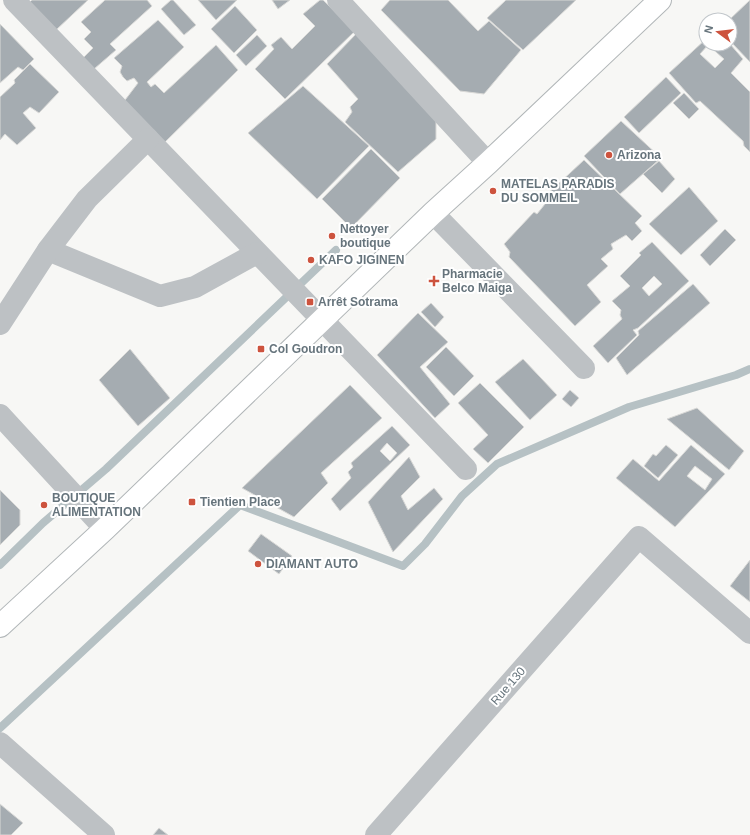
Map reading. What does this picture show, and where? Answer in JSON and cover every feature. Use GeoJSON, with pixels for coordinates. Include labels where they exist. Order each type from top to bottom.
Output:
{"type":"FeatureCollection","features":[{"type":"Feature","properties":{"kind":"main road"},"geometry":{"type":"LineString","coordinates":[[0,626],[105,529],[433,213],[660,0]]}},
{"type":"Feature","properties":{"kind":"street"},"geometry":{"type":"LineString","coordinates":[[14,0],[466,469]]}},
{"type":"Feature","properties":{"kind":"street"},"geometry":{"type":"LineString","coordinates":[[338,0],[488,163]]}},
{"type":"Feature","properties":{"kind":"street"},"geometry":{"type":"LineString","coordinates":[[0,324],[48,250],[87,199],[148,139]]}},
{"type":"Feature","properties":{"kind":"street"},"geometry":{"type":"LineString","coordinates":[[433,213],[584,368]]}},
{"type":"Feature","properties":{"kind":"street"},"geometry":{"type":"LineString","coordinates":[[48,250],[160,296],[195,287],[257,253]]}},
{"type":"Feature","properties":{"kind":"street"},"geometry":{"type":"LineString","coordinates":[[0,415],[105,529]]}},
{"type":"Feature","properties":{"kind":"street","name":"Rue 130"},"geometry":{"type":"LineString","coordinates":[[376,835],[639,537],[750,633]]}},
{"type":"Feature","properties":{"kind":"street"},"geometry":{"type":"LineString","coordinates":[[0,743],[104,835]]}},
{"type":"Feature","properties":{"kind":"building"},"geometry":{"type":"Polygon","coordinates":[[[32,0],[88,0],[56,30],[30,2],[32,0]]]}},
{"type":"Feature","properties":{"kind":"building"},"geometry":{"type":"Polygon","coordinates":[[[105,0],[147,0],[152,6],[110,44],[116,50],[94,69],[83,58],[93,48],[84,39],[91,32],[81,22],[105,0]]]}},
{"type":"Feature","properties":{"kind":"building"},"geometry":{"type":"Polygon","coordinates":[[[173,0],[196,25],[184,35],[161,9],[173,0]]]}},
{"type":"Feature","properties":{"kind":"building"},"geometry":{"type":"Polygon","coordinates":[[[198,0],[237,0],[216,20],[198,0]]]}},
{"type":"Feature","properties":{"kind":"building"},"geometry":{"type":"Polygon","coordinates":[[[272,0],[290,0],[278,9],[272,0]]]}},
{"type":"Feature","properties":{"kind":"building"},"geometry":{"type":"Polygon","coordinates":[[[320,0],[323,0],[355,31],[285,99],[255,69],[274,49],[271,45],[281,37],[292,49],[315,26],[303,14],[320,0]]]}},
{"type":"Feature","properties":{"kind":"building"},"geometry":{"type":"Polygon","coordinates":[[[390,0],[448,0],[478,31],[489,21],[521,50],[484,94],[460,91],[381,10],[390,0]]]}},
{"type":"Feature","properties":{"kind":"building"},"geometry":{"type":"Polygon","coordinates":[[[506,0],[576,0],[523,50],[487,18],[506,0]]]}},
{"type":"Feature","properties":{"kind":"building"},"geometry":{"type":"Polygon","coordinates":[[[750,0],[750,62],[738,49],[737,12],[750,0]]]}},
{"type":"Feature","properties":{"kind":"building"},"geometry":{"type":"Polygon","coordinates":[[[235,6],[257,30],[234,53],[211,29],[235,6]]]}},
{"type":"Feature","properties":{"kind":"building"},"geometry":{"type":"Polygon","coordinates":[[[158,20],[184,47],[147,82],[151,87],[155,84],[164,93],[216,45],[238,70],[162,145],[122,104],[138,83],[134,78],[127,81],[123,77],[120,72],[122,66],[114,58],[158,20]]]}},
{"type":"Feature","properties":{"kind":"building"},"geometry":{"type":"Polygon","coordinates":[[[0,24],[34,59],[23,70],[18,67],[0,83],[0,24]]]}},
{"type":"Feature","properties":{"kind":"building"},"geometry":{"type":"Polygon","coordinates":[[[357,33],[436,118],[436,139],[398,172],[345,122],[352,112],[350,107],[358,99],[327,64],[357,33]]]}},
{"type":"Feature","properties":{"kind":"building"},"geometry":{"type":"Polygon","coordinates":[[[257,35],[267,46],[246,66],[236,55],[257,35]]]}},
{"type":"Feature","properties":{"kind":"building"},"geometry":{"type":"Polygon","coordinates":[[[698,46],[698,52],[702,52],[700,54],[715,68],[724,59],[716,52],[737,52],[743,59],[731,73],[750,92],[750,152],[744,146],[743,141],[700,101],[696,103],[669,73],[698,46]]]}},
{"type":"Feature","properties":{"kind":"building"},"geometry":{"type":"Polygon","coordinates":[[[30,64],[59,92],[39,113],[30,107],[23,113],[36,128],[17,145],[5,134],[0,140],[0,97],[15,83],[14,80],[30,64]]]}},
{"type":"Feature","properties":{"kind":"building"},"geometry":{"type":"Polygon","coordinates":[[[666,77],[681,93],[639,133],[624,117],[666,77]]]}},
{"type":"Feature","properties":{"kind":"building"},"geometry":{"type":"Polygon","coordinates":[[[303,86],[369,146],[317,199],[248,133],[303,86]]]}},
{"type":"Feature","properties":{"kind":"building"},"geometry":{"type":"Polygon","coordinates":[[[684,93],[699,109],[689,119],[673,103],[684,93]]]}},
{"type":"Feature","properties":{"kind":"building"},"geometry":{"type":"Polygon","coordinates":[[[621,121],[661,158],[620,194],[584,156],[621,121]]]}},
{"type":"Feature","properties":{"kind":"building"},"geometry":{"type":"Polygon","coordinates":[[[371,149],[400,178],[351,228],[322,199],[371,149]]]}},
{"type":"Feature","properties":{"kind":"building"},"geometry":{"type":"Polygon","coordinates":[[[584,160],[642,216],[635,223],[642,231],[632,241],[626,235],[611,244],[613,249],[601,259],[608,266],[587,285],[601,302],[575,326],[509,257],[510,252],[504,244],[534,212],[537,214],[545,204],[541,200],[584,160]]]}},
{"type":"Feature","properties":{"kind":"building"},"geometry":{"type":"Polygon","coordinates":[[[659,161],[675,179],[662,193],[643,174],[659,161]]]}},
{"type":"Feature","properties":{"kind":"building"},"geometry":{"type":"Polygon","coordinates":[[[689,187],[718,221],[681,255],[649,224],[689,187]]]}},
{"type":"Feature","properties":{"kind":"building"},"geometry":{"type":"Polygon","coordinates":[[[725,229],[736,240],[710,266],[700,255],[725,229]]]}},
{"type":"Feature","properties":{"kind":"building"},"geometry":{"type":"Polygon","coordinates":[[[652,242],[689,281],[638,328],[633,330],[637,335],[608,363],[593,346],[622,319],[620,315],[621,310],[612,301],[630,286],[620,276],[641,255],[639,253],[652,242]],[[654,276],[642,288],[649,296],[662,284],[654,276]]]}},
{"type":"Feature","properties":{"kind":"building"},"geometry":{"type":"Polygon","coordinates":[[[693,284],[710,303],[627,375],[616,358],[639,335],[638,331],[693,284]]]}},
{"type":"Feature","properties":{"kind":"building"},"geometry":{"type":"Polygon","coordinates":[[[431,303],[444,317],[435,327],[421,312],[431,303]]]}},
{"type":"Feature","properties":{"kind":"building"},"geometry":{"type":"Polygon","coordinates":[[[418,313],[448,342],[420,367],[450,404],[435,418],[377,355],[418,313]]]}},
{"type":"Feature","properties":{"kind":"building"},"geometry":{"type":"Polygon","coordinates":[[[446,347],[474,376],[454,396],[426,367],[446,347]]]}},
{"type":"Feature","properties":{"kind":"building"},"geometry":{"type":"Polygon","coordinates":[[[130,349],[170,398],[138,426],[99,380],[130,349]]]}},
{"type":"Feature","properties":{"kind":"building"},"geometry":{"type":"Polygon","coordinates":[[[523,359],[557,395],[530,420],[495,382],[523,359]]]}},
{"type":"Feature","properties":{"kind":"building"},"geometry":{"type":"Polygon","coordinates":[[[480,383],[524,427],[488,463],[473,449],[488,435],[458,403],[480,383]]]}},
{"type":"Feature","properties":{"kind":"building"},"geometry":{"type":"Polygon","coordinates":[[[350,385],[382,418],[321,473],[328,483],[294,517],[242,488],[350,385]]]}},
{"type":"Feature","properties":{"kind":"building"},"geometry":{"type":"Polygon","coordinates":[[[570,390],[579,398],[571,407],[562,399],[570,390]]]}},
{"type":"Feature","properties":{"kind":"building"},"geometry":{"type":"Polygon","coordinates":[[[697,408],[744,451],[729,470],[667,419],[697,408]]]}},
{"type":"Feature","properties":{"kind":"building"},"geometry":{"type":"Polygon","coordinates":[[[392,426],[410,445],[340,511],[331,499],[351,478],[348,472],[353,467],[351,463],[392,426]],[[387,443],[380,451],[390,461],[397,453],[387,443]]]}},
{"type":"Feature","properties":{"kind":"building"},"geometry":{"type":"Polygon","coordinates":[[[666,445],[678,455],[658,478],[644,466],[653,454],[656,456],[666,445]]]}},
{"type":"Feature","properties":{"kind":"building"},"geometry":{"type":"Polygon","coordinates":[[[691,445],[725,474],[675,527],[616,478],[633,459],[659,481],[691,445]],[[695,466],[687,476],[705,490],[712,479],[695,466]]]}},
{"type":"Feature","properties":{"kind":"building"},"geometry":{"type":"Polygon","coordinates":[[[409,457],[420,477],[401,496],[408,510],[434,488],[443,499],[393,552],[368,502],[409,457]]]}},
{"type":"Feature","properties":{"kind":"building"},"geometry":{"type":"Polygon","coordinates":[[[0,490],[20,510],[20,525],[0,545],[0,490]]]}},
{"type":"Feature","properties":{"kind":"building"},"geometry":{"type":"Polygon","coordinates":[[[261,534],[292,556],[279,574],[248,551],[261,534]]]}},
{"type":"Feature","properties":{"kind":"building"},"geometry":{"type":"Polygon","coordinates":[[[750,560],[750,602],[730,586],[750,560]]]}},
{"type":"Feature","properties":{"kind":"building"},"geometry":{"type":"Polygon","coordinates":[[[0,804],[23,823],[11,835],[0,835],[0,804]]]}},
{"type":"Feature","properties":{"kind":"building"},"geometry":{"type":"Polygon","coordinates":[[[159,828],[168,835],[153,835],[159,828]]]}},
{"type":"Feature","properties":{"kind":"waterway"},"geometry":{"type":"LineString","coordinates":[[0,565],[43,523],[106,469],[336,250]]}},
{"type":"Feature","properties":{"kind":"waterway"},"geometry":{"type":"LineString","coordinates":[[0,728],[240,505],[403,566],[425,544],[462,496],[497,464],[629,407],[736,375],[750,369]]}},
{"type":"Feature","properties":{"kind":"place","name":"Arizona"},"geometry":{"type":"Point","coordinates":[609,155]}},
{"type":"Feature","properties":{"kind":"place","name":"MATELAS PARADIS DU SOMMEIL"},"geometry":{"type":"Point","coordinates":[493,191]}},
{"type":"Feature","properties":{"kind":"place","name":"Nettoyer boutique"},"geometry":{"type":"Point","coordinates":[332,236]}},
{"type":"Feature","properties":{"kind":"place","name":"KAFO JIGINEN"},"geometry":{"type":"Point","coordinates":[311,260]}},
{"type":"Feature","properties":{"kind":"place","name":"Pharmacie Belco Maiga"},"geometry":{"type":"Point","coordinates":[434,281]}},
{"type":"Feature","properties":{"kind":"place","name":"Arrêt Sotrama"},"geometry":{"type":"Point","coordinates":[310,302]}},
{"type":"Feature","properties":{"kind":"place","name":"Col Goudron"},"geometry":{"type":"Point","coordinates":[261,349]}},
{"type":"Feature","properties":{"kind":"place","name":"Tientien Place"},"geometry":{"type":"Point","coordinates":[192,502]}},
{"type":"Feature","properties":{"kind":"place","name":"BOUTIQUE ALIMENTATION"},"geometry":{"type":"Point","coordinates":[44,505]}},
{"type":"Feature","properties":{"kind":"place","name":"DIAMANT AUTO"},"geometry":{"type":"Point","coordinates":[258,564]}}]}
